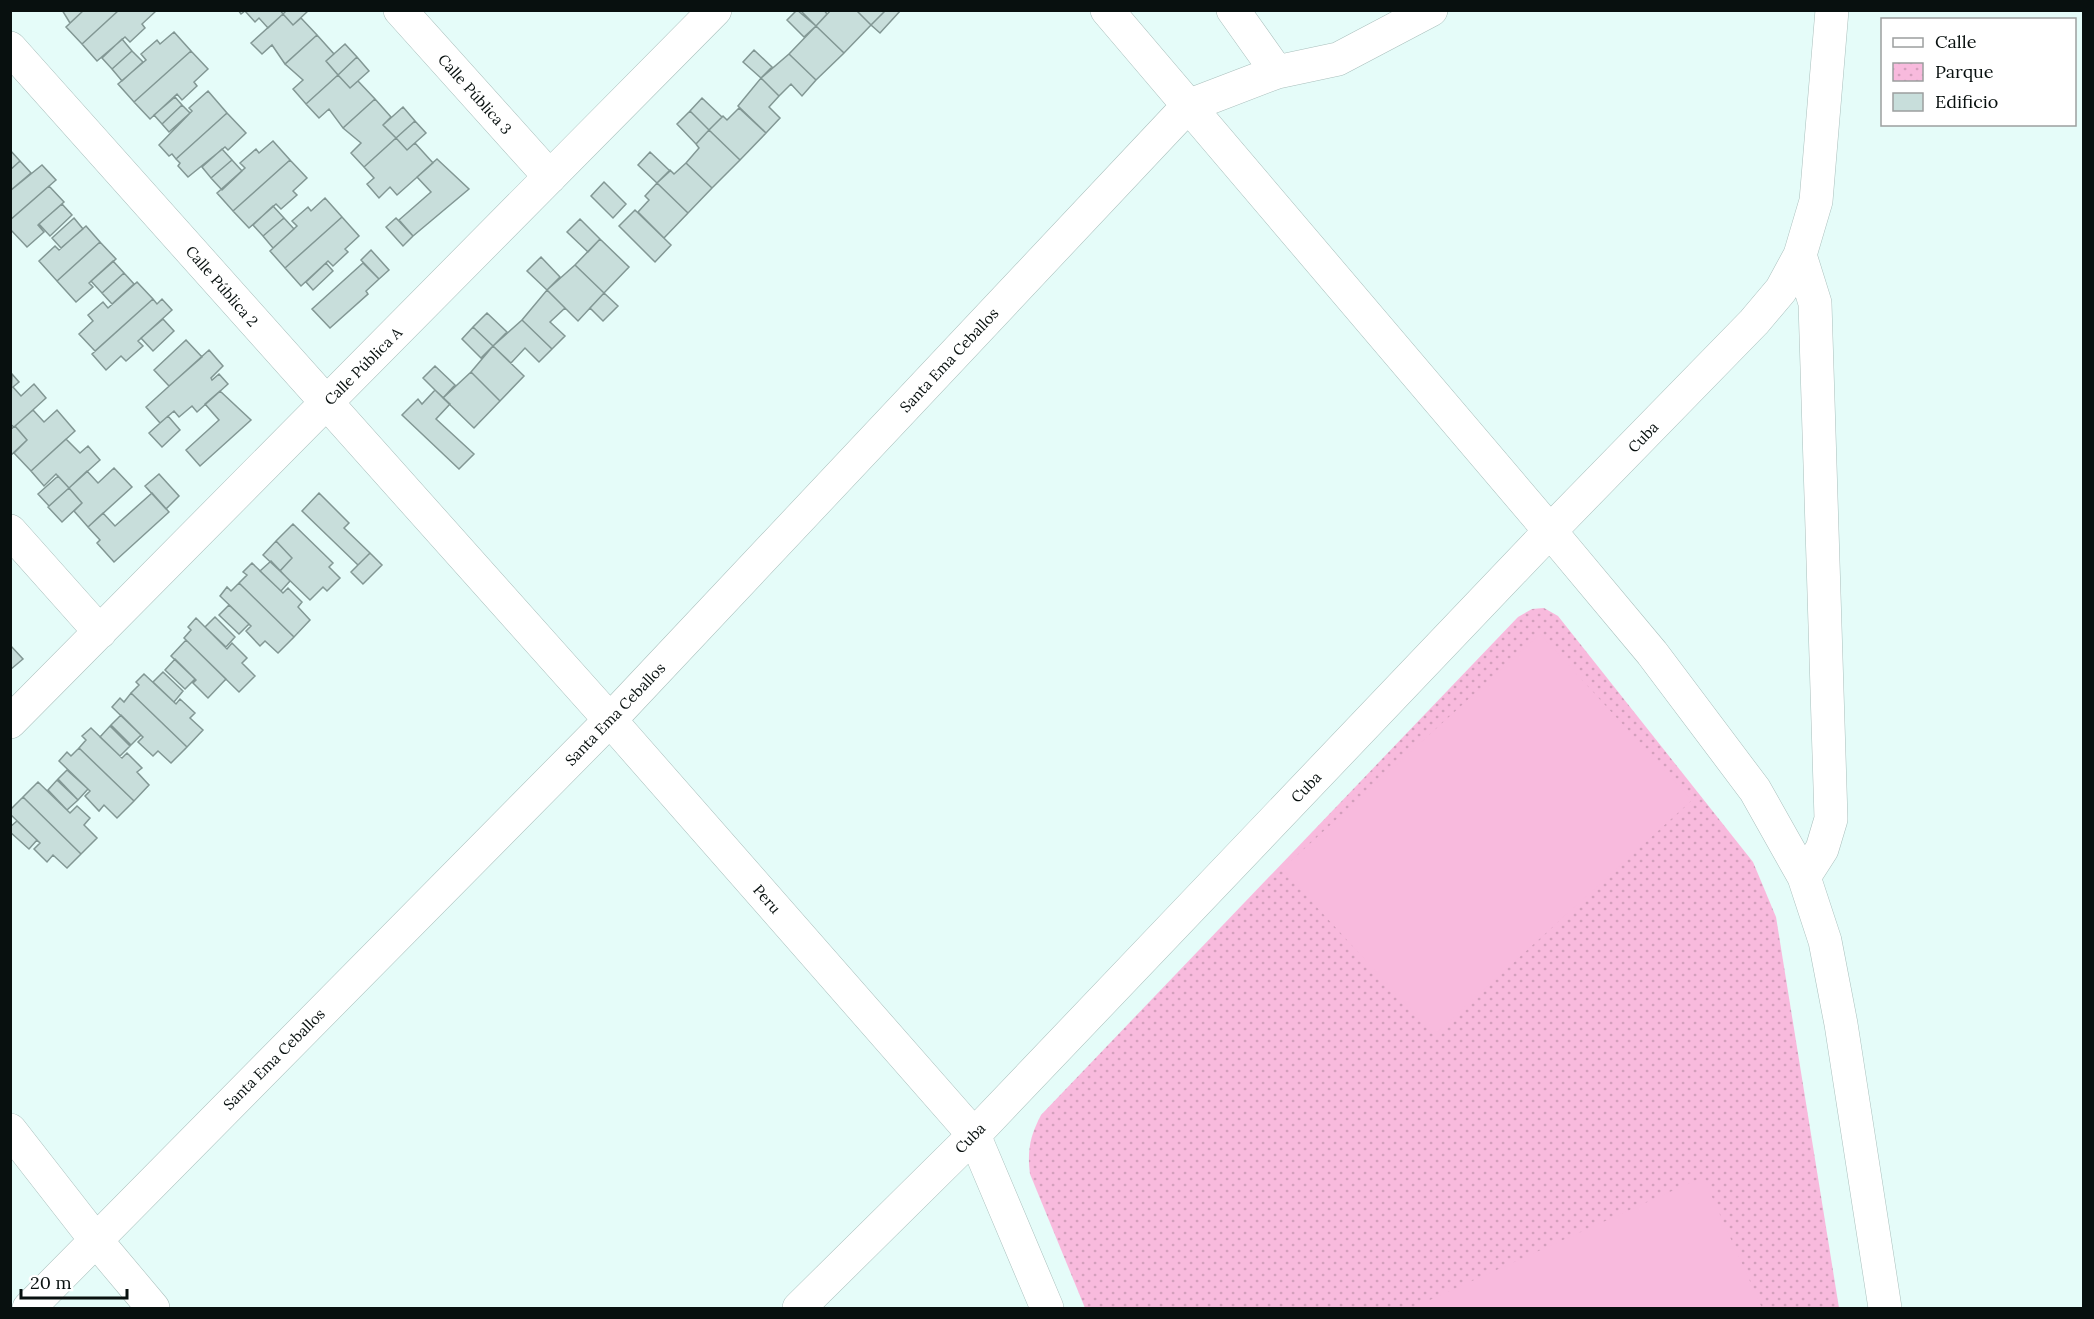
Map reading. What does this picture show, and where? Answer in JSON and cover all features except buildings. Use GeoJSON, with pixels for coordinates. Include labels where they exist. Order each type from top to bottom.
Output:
{"type":"FeatureCollection","features":[{"type":"Feature","properties":{"kind":"street","name":"Calle Pública 3"},"geometry":{"type":"LineString","coordinates":[[400,10],[550,177]]}},
{"type":"Feature","properties":{"kind":"street","name":"Calle Pública A"},"geometry":{"type":"LineString","coordinates":[[10,722],[715,10]]}},
{"type":"Feature","properties":{"kind":"street"},"geometry":{"type":"LineString","coordinates":[[1107,10],[1652,653],[1755,790],[1804,877],[1825,941],[1841,1024],[1885,1308]]}},
{"type":"Feature","properties":{"kind":"street"},"geometry":{"type":"LineString","coordinates":[[1233,10],[1277,72]]}},
{"type":"Feature","properties":{"kind":"street"},"geometry":{"type":"LineString","coordinates":[[1188,106],[1277,72],[1338,59],[1431,10]]}},
{"type":"Feature","properties":{"kind":"street","name":"Cuba"},"geometry":{"type":"LineString","coordinates":[[799,1308],[974,1135],[1550,531],[1754,322],[1781,290],[1800,255],[1816,201],[1832,10]]}},
{"type":"Feature","properties":{"kind":"street","name":"Calle Pública 2"},"geometry":{"type":"LineString","coordinates":[[10,48],[433,525]]}},
{"type":"Feature","properties":{"kind":"street","name":"Santa Ema Ceballos"},"geometry":{"type":"LineString","coordinates":[[29,1308],[610,720],[1188,106]]}},
{"type":"Feature","properties":{"kind":"street"},"geometry":{"type":"LineString","coordinates":[[1800,255],[1815,303],[1831,819],[1822,849],[1804,877]]}},
{"type":"Feature","properties":{"kind":"street","name":"Peru"},"geometry":{"type":"LineString","coordinates":[[433,525],[610,720],[974,1135],[1047,1308]]}},
{"type":"Feature","properties":{"kind":"street"},"geometry":{"type":"LineString","coordinates":[[10,531],[100,632]]}},
{"type":"Feature","properties":{"kind":"street"},"geometry":{"type":"LineString","coordinates":[[10,1130],[95,1239],[153,1308]]}},
{"type":"Feature","properties":{"kind":"green space"},"geometry":{"type":"Polygon","coordinates":[[[1544,608],[1558,616],[1753,862],[1776,917],[1839,1308],[1085,1308],[1030,1174],[1030,1144],[1041,1115],[1518,617],[1532,609],[1544,608]]]}},
{"type":"Feature","properties":{"kind":"green space"},"geometry":{"type":"Polygon","coordinates":[[[1540,634],[1692,800],[1434,1035],[1282,869],[1540,634]]]}},
{"type":"Feature","properties":{"kind":"green space"},"geometry":{"type":"Polygon","coordinates":[[[1703,1177],[1762,1308],[1412,1308],[1703,1177]]]}}]}
